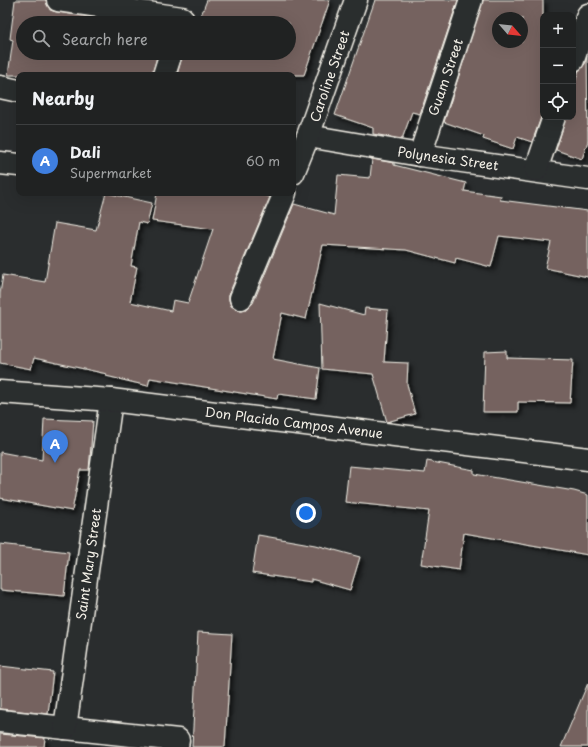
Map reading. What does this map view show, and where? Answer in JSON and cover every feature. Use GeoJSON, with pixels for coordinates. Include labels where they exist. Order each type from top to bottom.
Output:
{"type":"FeatureCollection","features":[{"type":"Feature","properties":{"kind":"street"},"geometry":{"type":"LineString","coordinates":[[58,0],[183,14]]}},
{"type":"Feature","properties":{"kind":"street","name":"Caroline Street"},"geometry":{"type":"LineString","coordinates":[[296,166],[356,0]]}},
{"type":"Feature","properties":{"kind":"street","name":"Guam Street"},"geometry":{"type":"LineString","coordinates":[[420,155],[472,0]]}},
{"type":"Feature","properties":{"kind":"street"},"geometry":{"type":"LineString","coordinates":[[576,51],[588,15]]}},
{"type":"Feature","properties":{"kind":"street"},"geometry":{"type":"LineString","coordinates":[[165,72],[169,60]]}},
{"type":"Feature","properties":{"kind":"street"},"geometry":{"type":"LineString","coordinates":[[0,87],[16,90]]}},
{"type":"Feature","properties":{"kind":"street"},"geometry":{"type":"LineString","coordinates":[[536,170],[553,120]]}},
{"type":"Feature","properties":{"kind":"street","name":"Polynesia Street"},"geometry":{"type":"LineString","coordinates":[[308,136],[420,155],[536,170],[588,179]]}},
{"type":"Feature","properties":{"kind":"street"},"geometry":{"type":"LineString","coordinates":[[0,163],[16,165]]}},
{"type":"Feature","properties":{"kind":"street"},"geometry":{"type":"LineString","coordinates":[[241,298],[284,196]]}},
{"type":"Feature","properties":{"kind":"street","name":"Don Placido Campos Avenue"},"geometry":{"type":"LineString","coordinates":[[0,392],[111,400],[588,459]]}},
{"type":"Feature","properties":{"kind":"street","name":"Saint Mary Street"},"geometry":{"type":"LineString","coordinates":[[64,728],[111,400]]}},
{"type":"Feature","properties":{"kind":"street"},"geometry":{"type":"LineString","coordinates":[[0,721],[177,743]]}},
{"type":"Feature","properties":{"kind":"building"},"geometry":{"type":"Polygon","coordinates":[[[15,0],[46,0],[50,10],[83,16],[16,16],[16,60],[156,60],[153,72],[16,72],[16,75],[8,75],[13,40],[10,39],[15,0]]]}},
{"type":"Feature","properties":{"kind":"building"},"geometry":{"type":"Polygon","coordinates":[[[207,0],[330,0],[304,75],[296,75],[296,72],[178,72],[181,60],[296,60],[296,16],[201,16],[207,0]]]}},
{"type":"Feature","properties":{"kind":"building"},"geometry":{"type":"Polygon","coordinates":[[[375,0],[458,0],[420,114],[412,112],[402,139],[373,134],[373,128],[335,115],[375,0]]]}},
{"type":"Feature","properties":{"kind":"building"},"geometry":{"type":"Polygon","coordinates":[[[483,0],[543,0],[543,12],[540,12],[540,120],[532,142],[517,137],[513,149],[483,139],[484,136],[444,122],[483,0]]]}},
{"type":"Feature","properties":{"kind":"building"},"geometry":{"type":"Polygon","coordinates":[[[587,56],[588,141],[582,159],[556,150],[565,120],[576,120],[576,80],[579,70],[585,64],[587,56]]]}},
{"type":"Feature","properties":{"kind":"building"},"geometry":{"type":"Polygon","coordinates":[[[372,159],[394,163],[394,165],[466,183],[464,191],[501,196],[500,200],[588,211],[588,277],[545,268],[551,242],[499,236],[491,267],[456,258],[455,263],[406,250],[323,245],[306,319],[282,313],[273,359],[320,368],[316,399],[278,394],[277,399],[150,378],[148,386],[106,376],[107,374],[34,358],[31,369],[0,363],[0,294],[3,275],[45,282],[55,223],[96,230],[105,196],[120,196],[152,203],[147,224],[139,222],[131,266],[137,267],[130,302],[171,311],[173,300],[188,303],[213,229],[152,221],[156,196],[270,197],[229,294],[231,306],[242,310],[248,308],[253,303],[294,204],[334,215],[338,175],[370,178],[372,159]]]}},
{"type":"Feature","properties":{"kind":"building"},"geometry":{"type":"Polygon","coordinates":[[[320,303],[364,315],[365,308],[388,310],[384,362],[408,363],[407,384],[415,414],[387,422],[373,374],[322,369],[320,303]]]}},
{"type":"Feature","properties":{"kind":"building"},"geometry":{"type":"Polygon","coordinates":[[[507,351],[507,358],[573,360],[570,403],[518,402],[518,412],[483,412],[485,352],[507,351]]]}},
{"type":"Feature","properties":{"kind":"building"},"geometry":{"type":"Polygon","coordinates":[[[44,419],[93,421],[89,470],[80,470],[72,511],[0,498],[0,452],[42,460],[44,419]]]}},
{"type":"Feature","properties":{"kind":"building"},"geometry":{"type":"Polygon","coordinates":[[[427,461],[474,470],[474,474],[574,491],[588,495],[588,555],[464,533],[459,570],[421,564],[429,511],[345,502],[349,466],[425,473],[427,461]]]}},
{"type":"Feature","properties":{"kind":"building"},"geometry":{"type":"Polygon","coordinates":[[[258,535],[316,545],[360,557],[350,590],[311,579],[311,582],[252,573],[258,535]]]}},
{"type":"Feature","properties":{"kind":"building"},"geometry":{"type":"Polygon","coordinates":[[[0,544],[69,552],[64,596],[0,590],[0,544]]]}},
{"type":"Feature","properties":{"kind":"building"},"geometry":{"type":"Polygon","coordinates":[[[198,632],[232,634],[225,747],[192,747],[198,632]]]}},
{"type":"Feature","properties":{"kind":"building"},"geometry":{"type":"Polygon","coordinates":[[[0,666],[53,672],[48,714],[0,709],[0,666]]]}},
{"type":"Feature","properties":{"kind":"building"},"geometry":{"type":"Polygon","coordinates":[[[588,683],[588,747],[561,747],[588,683]]]}},
{"type":"Feature","properties":{"kind":"building"},"geometry":{"type":"Polygon","coordinates":[[[0,734],[45,738],[44,747],[0,747],[0,734]]]}},
{"type":"Feature","properties":{"kind":"place","name":"Dali"},"geometry":{"type":"Point","coordinates":[55,463]}}]}
